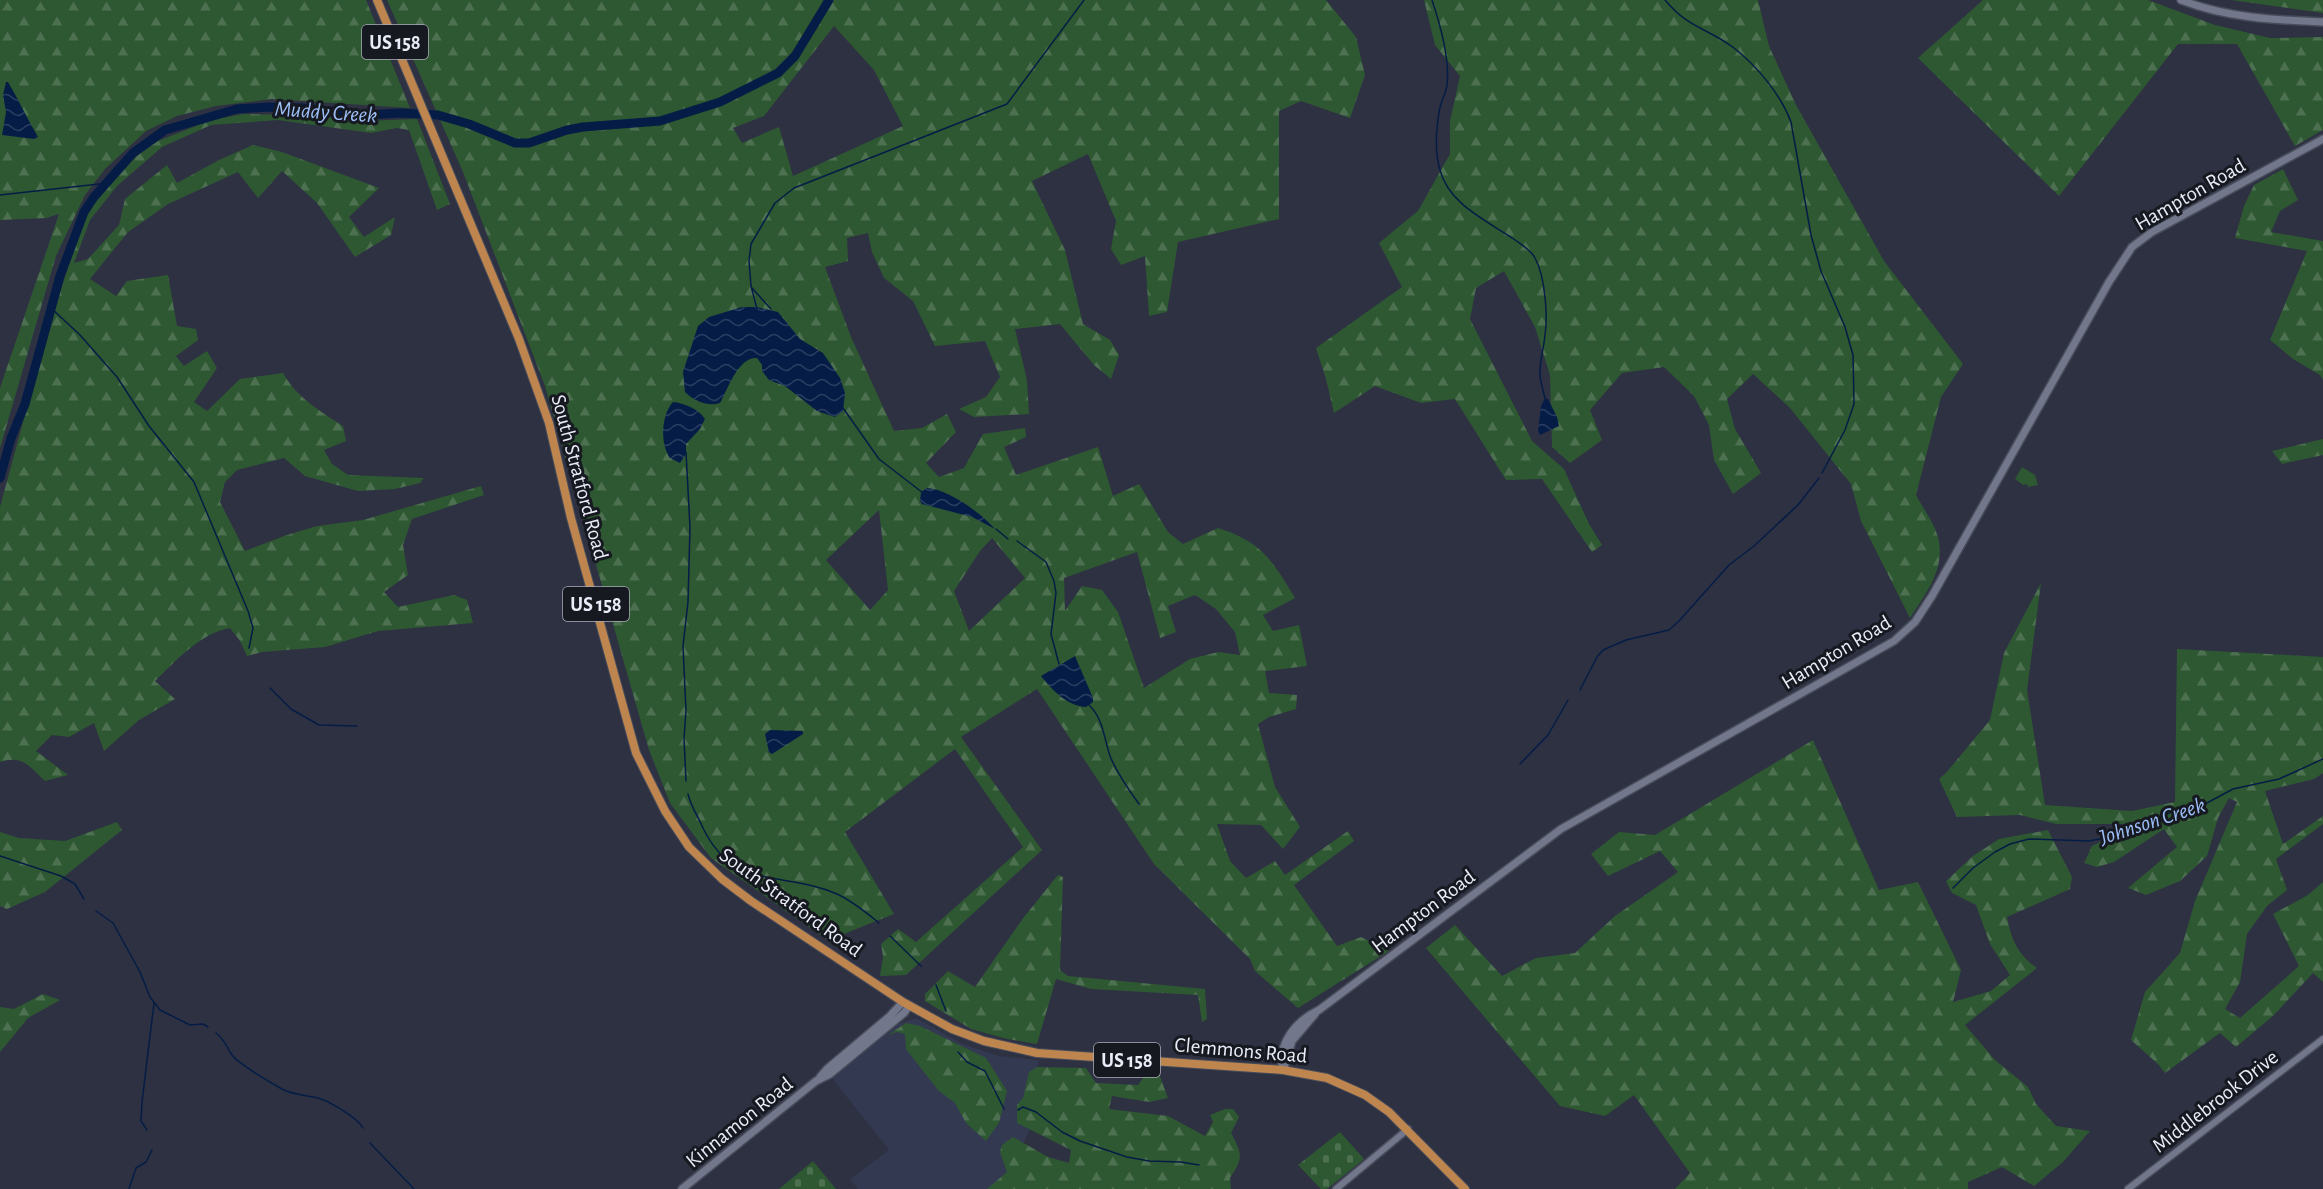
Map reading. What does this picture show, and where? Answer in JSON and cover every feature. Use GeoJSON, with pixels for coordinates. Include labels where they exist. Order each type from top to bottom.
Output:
{"type":"FeatureCollection","features":[{"type":"Feature","properties":{"kind":"main road","name":"South Stratford Road"},"geometry":{"type":"LineString","coordinates":[[377,0],[519,339],[549,423],[571,518],[636,753],[655,794],[689,847],[722,879],[751,901],[906,1004]]}},
{"type":"Feature","properties":{"kind":"main road"},"geometry":{"type":"LineString","coordinates":[[2181,0],[2208,9],[2261,19],[2323,22]]}},
{"type":"Feature","properties":{"kind":"main road","name":"Hampton Road"},"geometry":{"type":"LineString","coordinates":[[1283,1070],[1281,1058],[1289,1037],[1305,1016],[1318,1010],[1561,828],[1894,641],[1915,622],[1932,596],[2109,282],[2132,247],[2152,232],[2323,139]]}},
{"type":"Feature","properties":{"kind":"main road","name":"Clemmons Road"},"geometry":{"type":"LineString","coordinates":[[906,1004],[965,1035],[1018,1050],[1068,1056],[1283,1070],[1315,1075],[1353,1088],[1371,1098],[1408,1129],[1465,1189]]}},
{"type":"Feature","properties":{"kind":"main road","name":"Kinnamon Road"},"geometry":{"type":"LineString","coordinates":[[682,1189],[816,1081],[827,1069],[906,1004]]}},
{"type":"Feature","properties":{"kind":"street","name":"Middlebrook Drive"},"geometry":{"type":"LineString","coordinates":[[2128,1189],[2323,1039]]}},
{"type":"Feature","properties":{"kind":"street"},"geometry":{"type":"LineString","coordinates":[[1336,1189],[1408,1129]]}},
{"type":"Feature","properties":{"kind":"shaded area"},"geometry":{"type":"Polygon","coordinates":[[[916,1018],[974,1048],[999,1056],[1038,1060],[1034,1120],[1012,1169],[1000,1189],[858,1189],[850,1179],[889,1150],[831,1077],[898,1024],[916,1018]]]}},
{"type":"Feature","properties":{"kind":"green space"},"geometry":{"type":"Polygon","coordinates":[[[0,0],[366,0],[410,108],[271,99],[216,106],[177,116],[146,131],[105,169],[85,195],[56,256],[0,448],[0,388],[59,214],[46,218],[0,220],[0,0]]]}},
{"type":"Feature","properties":{"kind":"green space"},"geometry":{"type":"Polygon","coordinates":[[[387,0],[1326,0],[1356,37],[1365,75],[1350,118],[1301,101],[1279,111],[1279,219],[1178,242],[1167,312],[1149,316],[1145,256],[1121,265],[1111,249],[1116,221],[1088,154],[1032,181],[1065,250],[1083,324],[1110,340],[1119,355],[1111,379],[1094,365],[1060,324],[1015,329],[1027,380],[1029,414],[974,417],[959,409],[986,397],[1000,377],[985,341],[935,346],[913,301],[884,278],[872,252],[868,233],[847,238],[848,261],[825,267],[851,337],[894,431],[922,428],[947,414],[956,432],[926,463],[939,477],[964,468],[983,434],[1025,428],[1026,437],[1004,447],[1016,475],[1098,447],[1113,496],[1139,484],[1168,532],[1183,544],[1218,528],[1233,533],[1256,546],[1272,563],[1295,598],[1263,615],[1273,631],[1299,625],[1307,666],[1265,671],[1269,693],[1297,695],[1296,709],[1269,717],[1258,724],[1275,787],[1300,827],[1283,849],[1261,825],[1217,824],[1230,861],[1246,878],[1275,861],[1285,875],[1348,831],[1354,841],[1294,885],[1337,946],[1361,937],[1389,951],[1298,1008],[1255,971],[1250,959],[1154,864],[1037,689],[961,737],[1042,850],[906,975],[880,976],[883,957],[881,944],[898,929],[916,942],[1023,847],[955,749],[845,832],[894,914],[846,933],[833,944],[711,858],[670,803],[649,750],[545,386],[463,172],[387,0]],[[834,26],[764,116],[733,128],[742,143],[779,127],[793,176],[903,126],[874,70],[834,26]],[[879,510],[826,560],[870,610],[888,590],[879,510]],[[992,538],[980,551],[954,591],[969,631],[1025,578],[992,538]],[[1137,552],[1064,578],[1065,611],[1082,586],[1102,590],[1118,612],[1144,688],[1190,659],[1218,652],[1240,655],[1235,632],[1216,609],[1195,595],[1168,606],[1176,632],[1160,638],[1137,552]]]}},
{"type":"Feature","properties":{"kind":"green space"},"geometry":{"type":"Polygon","coordinates":[[[1424,0],[1758,0],[1769,46],[1796,105],[1884,261],[1963,364],[1941,397],[1916,495],[1936,532],[1940,549],[1933,580],[1910,618],[1861,521],[1851,484],[1790,408],[1753,374],[1727,399],[1735,429],[1761,473],[1733,494],[1714,460],[1709,425],[1694,396],[1664,367],[1622,373],[1590,410],[1602,440],[1570,463],[1552,447],[1550,375],[1535,327],[1504,271],[1476,288],[1470,319],[1532,441],[1564,469],[1589,524],[1602,545],[1592,552],[1542,479],[1506,480],[1455,399],[1421,403],[1375,386],[1334,413],[1316,348],[1402,287],[1379,243],[1418,211],[1450,154],[1450,121],[1460,76],[1435,45],[1424,0]]]}},
{"type":"Feature","properties":{"kind":"green space"},"geometry":{"type":"Polygon","coordinates":[[[1983,0],[2148,0],[2215,25],[2270,38],[2323,37],[2323,130],[2295,146],[2237,44],[2178,44],[2059,196],[1918,58],[1983,0]]]}},
{"type":"Feature","properties":{"kind":"green space"},"geometry":{"type":"Polygon","coordinates":[[[2231,0],[2323,0],[2323,13],[2231,0]]]}},
{"type":"Feature","properties":{"kind":"green space"},"geometry":{"type":"Polygon","coordinates":[[[243,114],[309,115],[365,121],[417,119],[450,204],[437,210],[409,130],[397,128],[371,133],[278,120],[211,125],[162,147],[117,186],[90,220],[74,263],[88,259],[119,225],[125,199],[167,165],[177,183],[253,145],[282,152],[379,188],[349,217],[364,237],[395,217],[391,235],[355,257],[317,203],[282,171],[258,198],[238,172],[168,204],[128,232],[90,279],[116,296],[127,281],[168,275],[177,326],[196,329],[198,340],[176,356],[184,366],[207,351],[217,368],[194,402],[207,411],[240,379],[283,373],[302,397],[343,426],[346,441],[324,450],[332,464],[348,475],[424,478],[420,483],[395,489],[358,491],[305,476],[284,458],[237,470],[225,482],[220,502],[245,551],[317,526],[363,520],[481,486],[484,495],[412,519],[403,545],[408,575],[384,592],[398,607],[454,595],[467,600],[473,623],[378,631],[325,647],[262,652],[247,656],[240,641],[230,628],[219,631],[189,649],[155,681],[175,699],[139,720],[104,751],[94,723],[69,737],[52,735],[36,751],[68,775],[45,781],[25,763],[14,760],[0,762],[0,507],[52,315],[88,209],[135,157],[158,141],[211,120],[243,114]]]}},
{"type":"Feature","properties":{"kind":"green space"},"geometry":{"type":"Polygon","coordinates":[[[2283,169],[2298,200],[2280,211],[2271,232],[2323,241],[2323,380],[2320,375],[2293,359],[2270,340],[2307,251],[2235,238],[2244,206],[2254,185],[2283,169]]]}},
{"type":"Feature","properties":{"kind":"green space"},"geometry":{"type":"Polygon","coordinates":[[[2323,439],[2323,455],[2282,464],[2272,451],[2323,439]]]}},
{"type":"Feature","properties":{"kind":"green space"},"geometry":{"type":"Polygon","coordinates":[[[2022,467],[2035,475],[2038,485],[2028,487],[2027,484],[2023,485],[2015,479],[2022,467]]]}},
{"type":"Feature","properties":{"kind":"green space"},"geometry":{"type":"Polygon","coordinates":[[[2041,583],[2027,690],[2045,805],[2132,811],[2175,802],[2177,649],[2323,657],[2323,773],[2314,779],[2265,791],[2283,844],[2323,816],[2323,824],[2276,859],[2287,890],[2267,906],[2247,934],[2240,982],[2225,1009],[2240,1018],[2299,966],[2273,914],[2308,895],[2323,882],[2323,982],[2313,973],[2274,1015],[2236,1047],[2220,1033],[2165,1073],[2131,1040],[2145,992],[2180,953],[2195,901],[2237,802],[2229,798],[2218,818],[2207,856],[2180,881],[2146,895],[2128,888],[2177,847],[2164,829],[2114,862],[2097,867],[2084,863],[2092,846],[2137,824],[2056,824],[2020,815],[1957,817],[1939,779],[1990,720],[2004,653],[2041,583]]]}},
{"type":"Feature","properties":{"kind":"green space"},"geometry":{"type":"Polygon","coordinates":[[[1813,740],[1879,890],[1918,882],[1961,970],[1953,1002],[1991,991],[2010,975],[1990,944],[1976,905],[1952,893],[1946,881],[1973,856],[1999,839],[2048,830],[2072,877],[2070,889],[2007,917],[2016,946],[2037,968],[1965,1025],[1995,1060],[2028,1087],[2036,1104],[2056,1126],[2090,1131],[2063,1162],[2034,1186],[2002,1167],[1968,1182],[1968,1189],[1675,1189],[1690,1173],[1634,1095],[1605,1116],[1560,1106],[1426,948],[1455,925],[1502,976],[1536,958],[1575,953],[1615,916],[1678,872],[1660,851],[1608,876],[1591,854],[1619,832],[1655,835],[1813,740]]]}},
{"type":"Feature","properties":{"kind":"green space"},"geometry":{"type":"Polygon","coordinates":[[[117,822],[122,830],[45,892],[7,909],[0,906],[0,832],[19,838],[65,841],[117,822]]]}},
{"type":"Feature","properties":{"kind":"green space"},"geometry":{"type":"Polygon","coordinates":[[[1058,875],[1063,877],[1060,970],[1068,976],[1205,989],[1207,1019],[1202,1022],[1198,995],[1091,989],[1056,979],[1037,1044],[971,1029],[925,1001],[925,994],[948,971],[975,987],[1024,917],[1058,875]]]}},
{"type":"Feature","properties":{"kind":"green space"},"geometry":{"type":"Polygon","coordinates":[[[43,994],[60,1000],[28,1018],[0,1052],[0,1007],[14,1009],[43,994]]]}},
{"type":"Feature","properties":{"kind":"green space"},"geometry":{"type":"Polygon","coordinates":[[[906,1023],[920,1026],[986,1058],[1007,1091],[999,1123],[986,1141],[966,1123],[955,1103],[938,1090],[906,1049],[905,1034],[897,1032],[888,1035],[906,1023]]]}},
{"type":"Feature","properties":{"kind":"green space"},"geometry":{"type":"Polygon","coordinates":[[[1037,1067],[1086,1068],[1096,1083],[1138,1085],[1146,1074],[1159,1074],[1168,1098],[1149,1102],[1112,1096],[1109,1109],[1168,1116],[1205,1136],[1213,1122],[1210,1115],[1225,1109],[1233,1109],[1239,1117],[1231,1133],[1240,1156],[1238,1165],[1230,1178],[1231,1189],[987,1189],[1007,1172],[1000,1152],[1002,1145],[1013,1137],[1048,1157],[1069,1163],[1071,1150],[1017,1123],[1017,1105],[1023,1098],[1029,1072],[1037,1067]]]}},
{"type":"Feature","properties":{"kind":"green space"},"geometry":{"type":"Polygon","coordinates":[[[1340,1132],[1364,1159],[1327,1189],[1321,1189],[1298,1165],[1340,1132]]]}},
{"type":"Feature","properties":{"kind":"green space"},"geometry":{"type":"Polygon","coordinates":[[[813,1161],[836,1189],[779,1189],[813,1161]]]}},
{"type":"Feature","properties":{"kind":"water"},"geometry":{"type":"Polygon","coordinates":[[[6,82],[38,137],[34,139],[2,135],[6,112],[3,95],[6,82]]]}},
{"type":"Feature","properties":{"kind":"water"},"geometry":{"type":"Polygon","coordinates":[[[742,307],[757,307],[778,312],[800,339],[823,353],[840,378],[845,393],[843,411],[835,417],[817,411],[785,386],[769,380],[762,371],[762,365],[757,358],[750,359],[739,368],[720,403],[701,402],[685,392],[683,372],[698,326],[709,317],[742,307]]]}},
{"type":"Feature","properties":{"kind":"water"},"geometry":{"type":"Polygon","coordinates":[[[1545,398],[1548,399],[1557,417],[1559,426],[1540,435],[1538,431],[1541,406],[1545,398]]]}},
{"type":"Feature","properties":{"kind":"water"},"geometry":{"type":"Polygon","coordinates":[[[673,402],[691,407],[705,419],[700,429],[686,444],[686,454],[680,463],[670,458],[663,438],[666,414],[673,402]]]}},
{"type":"Feature","properties":{"kind":"water"},"geometry":{"type":"Polygon","coordinates":[[[927,488],[945,493],[964,503],[995,529],[972,517],[922,504],[921,492],[927,488]]]}},
{"type":"Feature","properties":{"kind":"water"},"geometry":{"type":"Polygon","coordinates":[[[1075,656],[1093,698],[1093,702],[1086,707],[1066,700],[1055,692],[1041,676],[1075,656]]]}},
{"type":"Feature","properties":{"kind":"water"},"geometry":{"type":"Polygon","coordinates":[[[770,730],[802,731],[803,734],[772,754],[769,752],[765,734],[770,730]]]}},
{"type":"Feature","properties":{"kind":"waterway","name":"Muddy Creek"},"geometry":{"type":"LineString","coordinates":[[0,478],[11,438],[25,404],[60,276],[84,212],[94,197],[133,153],[165,130],[237,109],[268,107],[303,108],[364,115],[401,113],[438,115],[469,124],[515,143],[529,143],[583,127],[660,121],[720,102],[778,73],[795,56],[829,0]]}},
{"type":"Feature","properties":{"kind":"waterway"},"geometry":{"type":"LineString","coordinates":[[757,309],[751,286],[749,261],[751,244],[775,203],[794,188],[1007,104],[1084,0]]}},
{"type":"Feature","properties":{"kind":"waterway"},"geometry":{"type":"LineString","coordinates":[[1432,0],[1446,53],[1448,75],[1437,131],[1436,147],[1440,170],[1445,182],[1461,203],[1523,246],[1535,258],[1541,275],[1546,307],[1546,327],[1540,371],[1545,398]]}},
{"type":"Feature","properties":{"kind":"waterway"},"geometry":{"type":"LineString","coordinates":[[1665,0],[1682,17],[1725,41],[1751,63],[1775,91],[1791,122],[1811,235],[1821,271],[1845,327],[1853,355],[1854,404],[1845,430],[1822,473]]}},
{"type":"Feature","properties":{"kind":"waterway"},"geometry":{"type":"LineString","coordinates":[[0,195],[108,183]]}},
{"type":"Feature","properties":{"kind":"waterway"},"geometry":{"type":"LineString","coordinates":[[752,288],[771,309]]}},
{"type":"Feature","properties":{"kind":"waterway"},"geometry":{"type":"LineString","coordinates":[[51,308],[80,335],[117,377],[149,426],[194,482],[248,611],[253,628],[249,648]]}},
{"type":"Feature","properties":{"kind":"waterway"},"geometry":{"type":"LineString","coordinates":[[843,408],[879,459],[923,493]]}},
{"type":"Feature","properties":{"kind":"waterway"},"geometry":{"type":"LineString","coordinates":[[686,452],[690,527],[688,602],[683,646],[686,781]]}},
{"type":"Feature","properties":{"kind":"waterway"},"geometry":{"type":"LineString","coordinates":[[1580,690],[1603,650],[1626,640],[1669,630],[1729,565],[1754,546],[1798,505],[1819,478]]}},
{"type":"Feature","properties":{"kind":"waterway"},"geometry":{"type":"LineString","coordinates":[[996,529],[1008,539]]}},
{"type":"Feature","properties":{"kind":"waterway"},"geometry":{"type":"LineString","coordinates":[[1017,541],[1046,562],[1054,581],[1056,593],[1051,634],[1059,664]]}},
{"type":"Feature","properties":{"kind":"waterway"},"geometry":{"type":"LineString","coordinates":[[270,688],[291,709],[319,725],[357,726]]}},
{"type":"Feature","properties":{"kind":"waterway"},"geometry":{"type":"LineString","coordinates":[[1520,764],[1548,735],[1568,700]]}},
{"type":"Feature","properties":{"kind":"waterway"},"geometry":{"type":"LineString","coordinates":[[1089,705],[1100,722],[1116,769],[1139,804]]}},
{"type":"Feature","properties":{"kind":"waterway","name":"Johnson Creek"},"geometry":{"type":"LineString","coordinates":[[1953,888],[1973,868],[2010,844],[2029,839],[2089,841],[2110,837],[2151,823],[2178,808],[2205,804],[2233,789],[2279,779],[2323,759]]}},
{"type":"Feature","properties":{"kind":"waterway"},"geometry":{"type":"LineString","coordinates":[[688,794],[715,848],[729,862],[745,871],[818,887],[837,894],[879,923]]}},
{"type":"Feature","properties":{"kind":"waterway"},"geometry":{"type":"LineString","coordinates":[[0,856],[61,876],[75,884],[84,899]]}},
{"type":"Feature","properties":{"kind":"waterway"},"geometry":{"type":"LineString","coordinates":[[96,911],[113,923],[140,972],[150,997],[160,1010],[190,1025],[203,1024],[208,1027]]}},
{"type":"Feature","properties":{"kind":"waterway"},"geometry":{"type":"LineString","coordinates":[[890,936],[921,966]]}},
{"type":"Feature","properties":{"kind":"waterway"},"geometry":{"type":"LineString","coordinates":[[936,985],[946,1011]]}},
{"type":"Feature","properties":{"kind":"waterway"},"geometry":{"type":"LineString","coordinates":[[147,1130],[141,1121],[142,1102],[154,1003]]}},
{"type":"Feature","properties":{"kind":"waterway"},"geometry":{"type":"LineString","coordinates":[[216,1033],[232,1055],[255,1073],[286,1091],[318,1098],[329,1103],[349,1115],[363,1128]]}},
{"type":"Feature","properties":{"kind":"waterway"},"geometry":{"type":"LineString","coordinates":[[958,1052],[967,1062],[985,1071],[1004,1109]]}},
{"type":"Feature","properties":{"kind":"waterway"},"geometry":{"type":"LineString","coordinates":[[1018,1110],[1023,1107],[1036,1112],[1062,1132],[1080,1141],[1127,1157],[1199,1165]]}},
{"type":"Feature","properties":{"kind":"waterway"},"geometry":{"type":"LineString","coordinates":[[370,1143],[414,1189]]}},
{"type":"Feature","properties":{"kind":"waterway"},"geometry":{"type":"LineString","coordinates":[[129,1189],[136,1168],[146,1162],[152,1150]]}}]}
